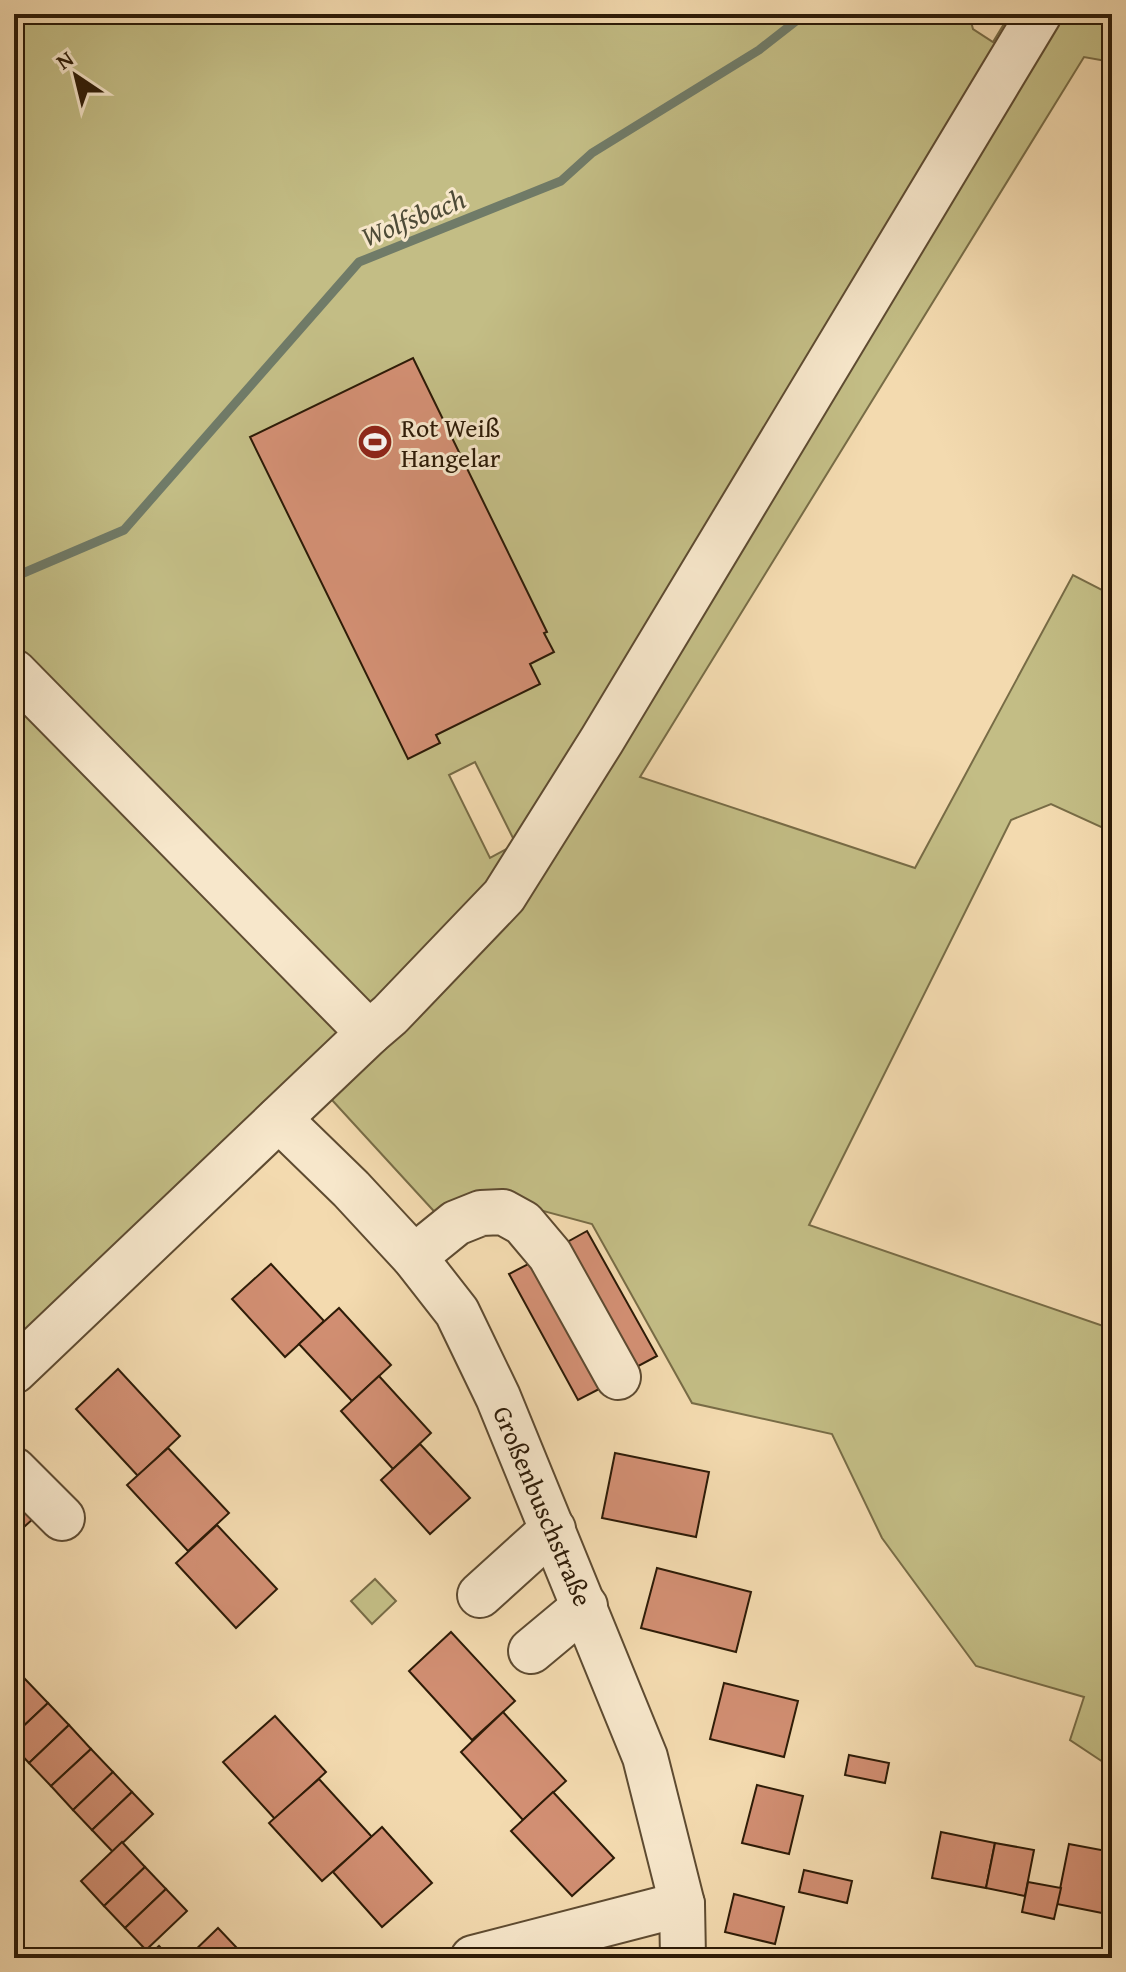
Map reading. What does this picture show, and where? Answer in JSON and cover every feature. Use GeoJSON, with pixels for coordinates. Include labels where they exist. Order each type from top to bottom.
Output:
{"type":"FeatureCollection","features":[{"type":"Feature","properties":{"kind":"street"},"geometry":{"type":"LineString","coordinates":[[14,1371],[400,1005],[504,896],[602,740],[1039,14]]}},
{"type":"Feature","properties":{"kind":"street"},"geometry":{"type":"LineString","coordinates":[[14,672],[369,1033]]}},
{"type":"Feature","properties":{"kind":"street","name":"Großenbuschstraße"},"geometry":{"type":"LineString","coordinates":[[279,1119],[351,1189],[414,1257],[457,1312],[498,1397],[645,1757],[682,1904],[683,1958]]}},
{"type":"Feature","properties":{"kind":"street"},"geometry":{"type":"LineString","coordinates":[[414,1257],[456,1223],[481,1213],[503,1212],[523,1223],[550,1255],[618,1377]]}},
{"type":"Feature","properties":{"kind":"street"},"geometry":{"type":"LineString","coordinates":[[14,1470],[62,1518]]}},
{"type":"Feature","properties":{"kind":"street"},"geometry":{"type":"LineString","coordinates":[[480,1595],[553,1529]]}},
{"type":"Feature","properties":{"kind":"street"},"geometry":{"type":"LineString","coordinates":[[531,1651],[585,1606]]}},
{"type":"Feature","properties":{"kind":"street"},"geometry":{"type":"LineString","coordinates":[[473,1958],[682,1904]]}},
{"type":"Feature","properties":{"kind":"shaded area"},"geometry":{"type":"Polygon","coordinates":[[[14,14],[969,14],[973,29],[993,42],[1010,14],[1112,14],[1112,62],[1084,57],[640,777],[915,868],[1073,575],[1112,595],[1112,832],[1051,804],[1011,820],[809,1225],[1112,1329],[1112,1768],[1070,1740],[1084,1697],[976,1666],[882,1538],[832,1434],[692,1403],[592,1224],[499,1199],[442,1220],[310,1076],[14,1352],[14,14]],[[475,762],[449,775],[490,858],[516,844],[475,762]]]}},
{"type":"Feature","properties":{"kind":"shaded area"},"geometry":{"type":"Polygon","coordinates":[[[375,1579],[396,1601],[372,1624],[351,1601],[375,1579]]]}},
{"type":"Feature","properties":{"kind":"building"},"geometry":{"type":"Polygon","coordinates":[[[413,358],[554,652],[530,664],[540,684],[436,735],[440,743],[408,759],[250,437],[413,358]]]}},
{"type":"Feature","properties":{"kind":"building"},"geometry":{"type":"Polygon","coordinates":[[[587,1231],[657,1356],[631,1370],[562,1245],[587,1231]]]}},
{"type":"Feature","properties":{"kind":"building"},"geometry":{"type":"Polygon","coordinates":[[[536,1260],[605,1386],[578,1400],[509,1274],[536,1260]]]}},
{"type":"Feature","properties":{"kind":"building"},"geometry":{"type":"Polygon","coordinates":[[[271,1264],[324,1321],[285,1357],[232,1299],[271,1264]]]}},
{"type":"Feature","properties":{"kind":"building"},"geometry":{"type":"Polygon","coordinates":[[[339,1308],[391,1365],[352,1401],[299,1344],[339,1308]]]}},
{"type":"Feature","properties":{"kind":"building"},"geometry":{"type":"Polygon","coordinates":[[[118,1369],[180,1436],[138,1476],[76,1409],[118,1369]]]}},
{"type":"Feature","properties":{"kind":"building"},"geometry":{"type":"Polygon","coordinates":[[[379,1376],[431,1433],[393,1469],[341,1411],[379,1376]]]}},
{"type":"Feature","properties":{"kind":"building"},"geometry":{"type":"Polygon","coordinates":[[[420,1444],[470,1498],[430,1534],[381,1480],[420,1444]]]}},
{"type":"Feature","properties":{"kind":"building"},"geometry":{"type":"Polygon","coordinates":[[[168,1448],[229,1513],[188,1551],[127,1485],[168,1448]]]}},
{"type":"Feature","properties":{"kind":"building"},"geometry":{"type":"Polygon","coordinates":[[[615,1453],[709,1472],[696,1537],[602,1518],[615,1453]]]}},
{"type":"Feature","properties":{"kind":"building"},"geometry":{"type":"Polygon","coordinates":[[[14,1497],[34,1518],[14,1536],[14,1497]]]}},
{"type":"Feature","properties":{"kind":"building"},"geometry":{"type":"Polygon","coordinates":[[[217,1525],[277,1589],[236,1628],[176,1563],[217,1525]]]}},
{"type":"Feature","properties":{"kind":"building"},"geometry":{"type":"Polygon","coordinates":[[[657,1568],[751,1592],[736,1652],[641,1628],[657,1568]]]}},
{"type":"Feature","properties":{"kind":"building"},"geometry":{"type":"Polygon","coordinates":[[[451,1632],[515,1701],[472,1740],[409,1671],[451,1632]]]}},
{"type":"Feature","properties":{"kind":"building"},"geometry":{"type":"Polygon","coordinates":[[[25,1679],[48,1703],[14,1735],[14,1690],[25,1679]]]}},
{"type":"Feature","properties":{"kind":"building"},"geometry":{"type":"Polygon","coordinates":[[[724,1683],[798,1701],[784,1757],[710,1739],[724,1683]]]}},
{"type":"Feature","properties":{"kind":"building"},"geometry":{"type":"Polygon","coordinates":[[[48,1703],[69,1725],[29,1763],[14,1747],[14,1735],[48,1703]]]}},
{"type":"Feature","properties":{"kind":"building"},"geometry":{"type":"Polygon","coordinates":[[[503,1712],[566,1781],[523,1820],[461,1752],[503,1712]]]}},
{"type":"Feature","properties":{"kind":"building"},"geometry":{"type":"Polygon","coordinates":[[[275,1716],[326,1772],[275,1819],[223,1762],[275,1716]]]}},
{"type":"Feature","properties":{"kind":"building"},"geometry":{"type":"Polygon","coordinates":[[[69,1725],[91,1749],[51,1786],[29,1763],[69,1725]]]}},
{"type":"Feature","properties":{"kind":"building"},"geometry":{"type":"Polygon","coordinates":[[[91,1749],[113,1772],[73,1810],[51,1786],[91,1749]]]}},
{"type":"Feature","properties":{"kind":"building"},"geometry":{"type":"Polygon","coordinates":[[[849,1755],[889,1763],[885,1783],[845,1775],[849,1755]]]}},
{"type":"Feature","properties":{"kind":"building"},"geometry":{"type":"Polygon","coordinates":[[[113,1772],[132,1792],[92,1830],[73,1810],[113,1772]]]}},
{"type":"Feature","properties":{"kind":"building"},"geometry":{"type":"Polygon","coordinates":[[[319,1779],[372,1837],[322,1881],[269,1823],[319,1779]]]}},
{"type":"Feature","properties":{"kind":"building"},"geometry":{"type":"Polygon","coordinates":[[[757,1785],[803,1796],[789,1854],[742,1843],[757,1785]]]}},
{"type":"Feature","properties":{"kind":"building"},"geometry":{"type":"Polygon","coordinates":[[[132,1792],[153,1814],[113,1852],[92,1830],[132,1792]]]}},
{"type":"Feature","properties":{"kind":"building"},"geometry":{"type":"Polygon","coordinates":[[[553,1792],[614,1858],[572,1896],[511,1831],[553,1792]]]}},
{"type":"Feature","properties":{"kind":"building"},"geometry":{"type":"Polygon","coordinates":[[[382,1827],[432,1883],[382,1927],[333,1872],[382,1827]]]}},
{"type":"Feature","properties":{"kind":"building"},"geometry":{"type":"Polygon","coordinates":[[[941,1832],[995,1843],[986,1888],[932,1878],[941,1832]]]}},
{"type":"Feature","properties":{"kind":"building"},"geometry":{"type":"Polygon","coordinates":[[[122,1842],[145,1867],[104,1906],[81,1881],[122,1842]]]}},
{"type":"Feature","properties":{"kind":"building"},"geometry":{"type":"Polygon","coordinates":[[[995,1843],[1034,1850],[1025,1896],[986,1888],[995,1843]]]}},
{"type":"Feature","properties":{"kind":"building"},"geometry":{"type":"Polygon","coordinates":[[[1069,1844],[1112,1852],[1112,1915],[1057,1904],[1069,1844]]]}},
{"type":"Feature","properties":{"kind":"building"},"geometry":{"type":"Polygon","coordinates":[[[145,1867],[166,1889],[125,1928],[104,1906],[145,1867]]]}},
{"type":"Feature","properties":{"kind":"building"},"geometry":{"type":"Polygon","coordinates":[[[804,1870],[852,1881],[847,1903],[799,1892],[804,1870]]]}},
{"type":"Feature","properties":{"kind":"building"},"geometry":{"type":"Polygon","coordinates":[[[1028,1882],[1061,1888],[1054,1919],[1022,1912],[1028,1882]]]}},
{"type":"Feature","properties":{"kind":"building"},"geometry":{"type":"Polygon","coordinates":[[[166,1889],[187,1911],[146,1950],[125,1928],[166,1889]]]}},
{"type":"Feature","properties":{"kind":"building"},"geometry":{"type":"Polygon","coordinates":[[[734,1894],[784,1907],[775,1944],[725,1932],[734,1894]]]}},
{"type":"Feature","properties":{"kind":"building"},"geometry":{"type":"Polygon","coordinates":[[[218,1928],[236,1947],[225,1958],[187,1958],[218,1928]]]}},
{"type":"Feature","properties":{"kind":"building"},"geometry":{"type":"Polygon","coordinates":[[[159,1946],[170,1958],[146,1958],[159,1946]]]}},
{"type":"Feature","properties":{"kind":"building"},"geometry":{"type":"Polygon","coordinates":[[[734,1952],[771,1953],[771,1958],[734,1958],[734,1952]]]}},
{"type":"Feature","properties":{"kind":"waterway","name":"Wolfsbach"},"geometry":{"type":"LineString","coordinates":[[14,577],[124,530],[359,262],[561,181],[592,153],[759,50],[805,14]]}},
{"type":"Feature","properties":{"kind":"place","name":"Rot Weiß Hangelar"},"geometry":{"type":"Point","coordinates":[375,442]}}]}
